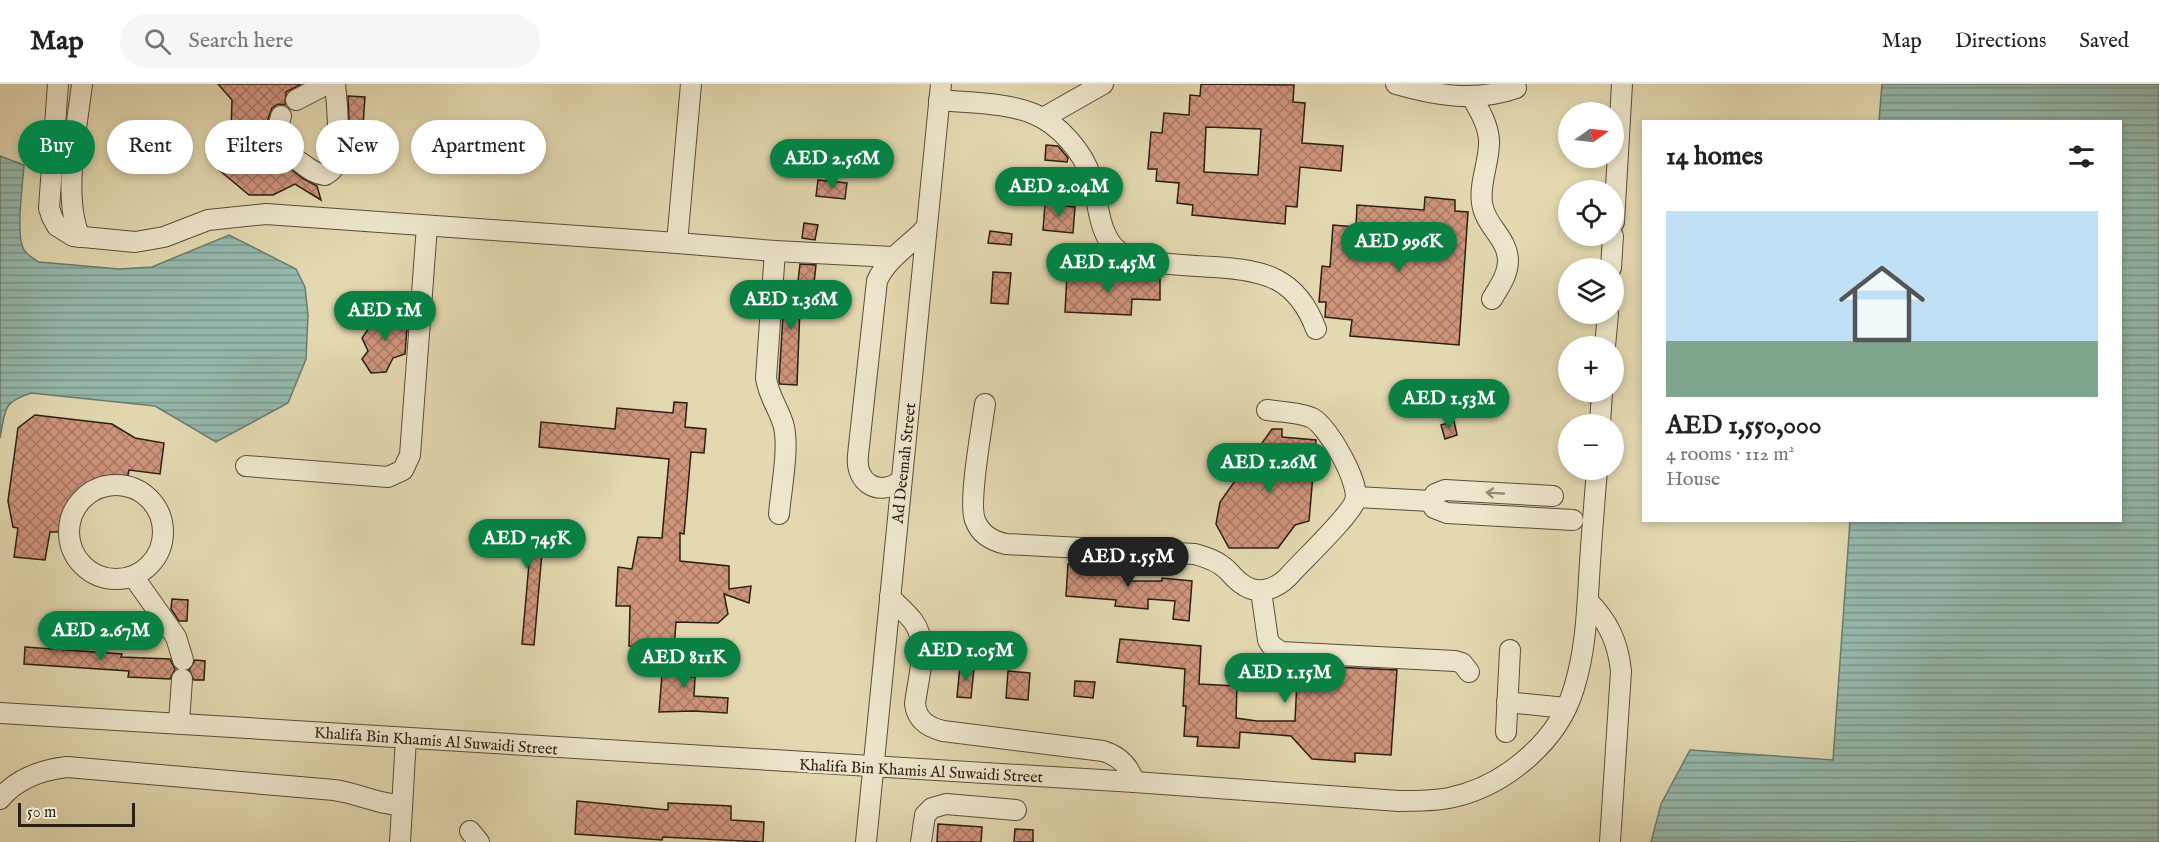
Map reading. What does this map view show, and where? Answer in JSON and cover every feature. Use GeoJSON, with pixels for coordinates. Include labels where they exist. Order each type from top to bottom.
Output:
{"type":"FeatureCollection","features":[{"type":"Feature","properties":{"kind":"street"},"geometry":{"type":"LineString","coordinates":[[58,84],[49,208],[51,217],[57,226],[64,232],[80,237],[145,241],[164,237],[208,220],[252,214],[775,251],[893,257]]}},
{"type":"Feature","properties":{"kind":"street"},"geometry":{"type":"LineString","coordinates":[[80,237],[70,203],[82,84]]}},
{"type":"Feature","properties":{"kind":"street"},"geometry":{"type":"LineString","coordinates":[[296,100],[327,84]]}},
{"type":"Feature","properties":{"kind":"street"},"geometry":{"type":"LineString","coordinates":[[281,116],[280,142],[288,154],[316,173],[326,175],[336,160],[338,122],[336,84]]}},
{"type":"Feature","properties":{"kind":"street"},"geometry":{"type":"LineString","coordinates":[[677,243],[691,84]]}},
{"type":"Feature","properties":{"kind":"street"},"geometry":{"type":"LineString","coordinates":[[1043,118],[1103,84]]}},
{"type":"Feature","properties":{"kind":"street"},"geometry":{"type":"LineString","coordinates":[[1396,84],[1443,94],[1472,97],[1516,88]]}},
{"type":"Feature","properties":{"kind":"street"},"geometry":{"type":"LineString","coordinates":[[1616,180],[1622,84]]}},
{"type":"Feature","properties":{"kind":"street"},"geometry":{"type":"LineString","coordinates":[[940,92],[1017,108],[1043,118],[1067,138],[1090,175],[1104,234],[1120,254],[1132,260],[1145,262],[1245,269],[1269,275],[1285,284],[1299,296],[1310,312],[1316,329]]}},
{"type":"Feature","properties":{"kind":"street","name":"Ad Deemah Street"},"geometry":{"type":"LineString","coordinates":[[866,842],[940,92]]}},
{"type":"Feature","properties":{"kind":"street"},"geometry":{"type":"LineString","coordinates":[[1472,97],[1486,124],[1489,137],[1482,205],[1487,219],[1502,239],[1508,257],[1505,277],[1492,299]]}},
{"type":"Feature","properties":{"kind":"street"},"geometry":{"type":"LineString","coordinates":[[246,466],[388,477],[399,474],[406,465],[410,455],[427,226]]}},
{"type":"Feature","properties":{"kind":"street"},"geometry":{"type":"LineString","coordinates":[[901,480],[894,485],[878,488],[864,479],[857,464],[875,293],[881,272],[893,257],[926,228]]}},
{"type":"Feature","properties":{"kind":"street"},"geometry":{"type":"LineString","coordinates":[[775,251],[766,378],[769,396],[784,429],[785,450],[779,514]]}},
{"type":"Feature","properties":{"kind":"street"},"geometry":{"type":"LineString","coordinates":[[985,404],[973,510],[980,529],[987,537],[1006,544],[1195,554],[1223,565],[1242,585],[1262,591],[1281,584],[1352,508],[1357,491],[1330,436],[1320,423],[1307,416],[1267,410]]}},
{"type":"Feature","properties":{"kind":"street","name":"Khalifa Bin Khamis Al Suwaidi Street"},"geometry":{"type":"LineString","coordinates":[[0,713],[1425,801],[1476,790],[1491,782],[1521,764],[1558,724],[1574,690],[1580,667],[1588,601],[1596,480]]}},
{"type":"Feature","properties":{"kind":"street"},"geometry":{"type":"LineString","coordinates":[[122,485],[136,490],[149,499],[158,512],[163,526],[162,542],[156,556],[146,568],[133,576],[118,580],[103,578],[89,571],[78,560],[71,546],[69,530],[72,515],[80,502],[92,492],[106,486],[122,485]]}},
{"type":"Feature","properties":{"kind":"street"},"geometry":{"type":"LineString","coordinates":[[1553,496],[1445,490],[1434,494],[1431,501],[1434,508],[1447,513],[1573,520]]}},
{"type":"Feature","properties":{"kind":"street"},"geometry":{"type":"LineString","coordinates":[[1356,497],[1431,501]]}},
{"type":"Feature","properties":{"kind":"street"},"geometry":{"type":"LineString","coordinates":[[133,576],[176,637],[183,660]]}},
{"type":"Feature","properties":{"kind":"street"},"geometry":{"type":"LineString","coordinates":[[1262,591],[1268,640],[1281,652],[1455,661],[1462,663],[1469,672]]}},
{"type":"Feature","properties":{"kind":"street"},"geometry":{"type":"LineString","coordinates":[[890,597],[908,615],[919,631],[922,649],[915,704],[923,723],[943,731],[1103,751],[1120,759],[1131,773],[1134,782]]}},
{"type":"Feature","properties":{"kind":"street"},"geometry":{"type":"LineString","coordinates":[[1588,601],[1605,621],[1617,645],[1620,658],[1610,842]]}},
{"type":"Feature","properties":{"kind":"street"},"geometry":{"type":"LineString","coordinates":[[1506,732],[1510,650]]}},
{"type":"Feature","properties":{"kind":"street"},"geometry":{"type":"LineString","coordinates":[[179,723],[182,680]]}},
{"type":"Feature","properties":{"kind":"street"},"geometry":{"type":"LineString","coordinates":[[1507,702],[1566,708]]}},
{"type":"Feature","properties":{"kind":"street"},"geometry":{"type":"LineString","coordinates":[[400,842],[406,738]]}},
{"type":"Feature","properties":{"kind":"street"},"geometry":{"type":"LineString","coordinates":[[0,799],[18,782],[33,774],[66,767],[345,791],[383,804],[402,805]]}},
{"type":"Feature","properties":{"kind":"street"},"geometry":{"type":"LineString","coordinates":[[921,842],[923,820],[928,811],[936,805],[1016,810]]}},
{"type":"Feature","properties":{"kind":"water"},"geometry":{"type":"Polygon","coordinates":[[[1882,84],[2159,84],[2159,842],[1651,842],[1661,804],[1690,750],[1833,760],[1850,522],[2122,522],[2122,120],[1879,120],[1882,84]]]}},
{"type":"Feature","properties":{"kind":"water"},"geometry":{"type":"Polygon","coordinates":[[[0,156],[18,163],[18,174],[23,174],[21,243],[27,254],[39,262],[119,269],[152,267],[229,235],[296,269],[305,287],[308,315],[306,359],[288,403],[216,442],[155,406],[31,393],[10,404],[5,414],[0,438],[0,156]]]}},
{"type":"Feature","properties":{"kind":"building"},"geometry":{"type":"Polygon","coordinates":[[[218,84],[301,84],[286,92],[285,105],[278,104],[272,108],[268,120],[231,120],[232,100],[218,84]]]}},
{"type":"Feature","properties":{"kind":"building"},"geometry":{"type":"Polygon","coordinates":[[[1201,84],[1294,85],[1293,102],[1305,103],[1302,143],[1343,146],[1341,171],[1300,167],[1297,207],[1286,206],[1285,224],[1192,215],[1193,205],[1177,203],[1179,183],[1156,181],[1157,169],[1148,169],[1151,132],[1162,133],[1164,113],[1189,115],[1190,95],[1200,96],[1201,84]],[[1206,127],[1204,172],[1258,175],[1261,129],[1206,127]]]}},
{"type":"Feature","properties":{"kind":"building"},"geometry":{"type":"Polygon","coordinates":[[[348,96],[365,97],[363,120],[349,120],[348,96]]]}},
{"type":"Feature","properties":{"kind":"building"},"geometry":{"type":"Polygon","coordinates":[[[1046,145],[1058,146],[1068,158],[1067,162],[1045,160],[1046,145]]]}},
{"type":"Feature","properties":{"kind":"building"},"geometry":{"type":"Polygon","coordinates":[[[224,174],[297,174],[317,186],[321,200],[295,184],[273,195],[249,195],[224,174]]]}},
{"type":"Feature","properties":{"kind":"building"},"geometry":{"type":"Polygon","coordinates":[[[818,180],[847,183],[845,199],[816,196],[818,180]]]}},
{"type":"Feature","properties":{"kind":"building"},"geometry":{"type":"Polygon","coordinates":[[[1425,197],[1455,200],[1455,211],[1468,212],[1459,345],[1350,336],[1352,320],[1325,317],[1326,302],[1319,302],[1322,266],[1330,267],[1333,225],[1356,227],[1357,205],[1424,210],[1425,197]]]}},
{"type":"Feature","properties":{"kind":"building"},"geometry":{"type":"Polygon","coordinates":[[[1045,204],[1075,207],[1073,233],[1043,230],[1045,204]]]}},
{"type":"Feature","properties":{"kind":"building"},"geometry":{"type":"Polygon","coordinates":[[[804,223],[818,225],[815,240],[802,238],[804,223]]]}},
{"type":"Feature","properties":{"kind":"building"},"geometry":{"type":"Polygon","coordinates":[[[990,231],[1012,234],[1011,245],[988,243],[990,231]]]}},
{"type":"Feature","properties":{"kind":"building"},"geometry":{"type":"Polygon","coordinates":[[[800,264],[816,265],[814,283],[798,281],[800,264]]]}},
{"type":"Feature","properties":{"kind":"building"},"geometry":{"type":"Polygon","coordinates":[[[993,272],[1011,273],[1008,304],[991,303],[993,272]]]}},
{"type":"Feature","properties":{"kind":"building"},"geometry":{"type":"Polygon","coordinates":[[[1067,274],[1160,279],[1160,300],[1132,299],[1131,315],[1065,312],[1067,274]]]}},
{"type":"Feature","properties":{"kind":"building"},"geometry":{"type":"Polygon","coordinates":[[[785,282],[807,283],[806,307],[800,307],[797,385],[780,384],[779,381],[785,282]]]}},
{"type":"Feature","properties":{"kind":"building"},"geometry":{"type":"Polygon","coordinates":[[[378,315],[408,315],[405,354],[393,358],[386,372],[371,373],[362,359],[368,351],[362,338],[378,315]]]}},
{"type":"Feature","properties":{"kind":"building"},"geometry":{"type":"Polygon","coordinates":[[[674,402],[687,403],[685,427],[706,429],[704,453],[691,452],[684,534],[680,533],[680,561],[729,566],[729,589],[751,586],[749,603],[724,594],[728,614],[718,623],[676,622],[674,649],[629,646],[630,606],[616,606],[618,567],[632,569],[638,537],[662,538],[669,459],[539,447],[541,422],[615,429],[617,408],[673,413],[674,402]]]}},
{"type":"Feature","properties":{"kind":"building"},"geometry":{"type":"Polygon","coordinates":[[[35,415],[112,424],[135,438],[164,443],[160,474],[129,470],[127,480],[112,479],[91,484],[72,498],[59,532],[50,532],[45,560],[14,557],[18,528],[13,527],[8,501],[18,428],[35,415]]]}},
{"type":"Feature","properties":{"kind":"building"},"geometry":{"type":"Polygon","coordinates":[[[1454,421],[1457,435],[1445,439],[1441,425],[1454,421]]]}},
{"type":"Feature","properties":{"kind":"building"},"geometry":{"type":"Polygon","coordinates":[[[1272,429],[1282,429],[1282,437],[1316,440],[1309,521],[1295,525],[1278,548],[1229,548],[1216,524],[1220,502],[1272,429]]]}},
{"type":"Feature","properties":{"kind":"building"},"geometry":{"type":"Polygon","coordinates":[[[502,525],[544,529],[534,645],[522,644],[530,552],[500,550],[502,525]]]}},
{"type":"Feature","properties":{"kind":"building"},"geometry":{"type":"Polygon","coordinates":[[[1119,562],[1131,563],[1130,581],[1162,581],[1162,578],[1192,581],[1189,621],[1173,619],[1175,601],[1148,599],[1148,609],[1115,606],[1116,600],[1066,596],[1068,564],[1119,568],[1119,562]]]}},
{"type":"Feature","properties":{"kind":"building"},"geometry":{"type":"Polygon","coordinates":[[[172,599],[188,600],[187,621],[179,621],[171,609],[172,599]]]}},
{"type":"Feature","properties":{"kind":"building"},"geometry":{"type":"Polygon","coordinates":[[[1120,639],[1201,646],[1199,684],[1237,686],[1236,718],[1257,721],[1295,721],[1297,680],[1245,677],[1246,663],[1397,670],[1391,755],[1355,753],[1355,762],[1312,759],[1291,736],[1240,732],[1239,748],[1197,746],[1198,737],[1184,736],[1185,669],[1117,662],[1120,639]]]}},
{"type":"Feature","properties":{"kind":"building"},"geometry":{"type":"Polygon","coordinates":[[[25,647],[122,654],[121,657],[170,659],[175,669],[170,679],[128,677],[129,671],[24,664],[25,647]]]}},
{"type":"Feature","properties":{"kind":"building"},"geometry":{"type":"Polygon","coordinates":[[[664,649],[686,651],[683,677],[695,677],[694,696],[728,698],[727,713],[659,712],[664,649]]]}},
{"type":"Feature","properties":{"kind":"building"},"geometry":{"type":"Polygon","coordinates":[[[195,660],[205,661],[204,680],[194,680],[189,670],[195,660]]]}},
{"type":"Feature","properties":{"kind":"building"},"geometry":{"type":"Polygon","coordinates":[[[960,666],[974,667],[971,698],[957,697],[960,666]]]}},
{"type":"Feature","properties":{"kind":"building"},"geometry":{"type":"Polygon","coordinates":[[[1008,671],[1030,673],[1028,700],[1006,698],[1008,671]]]}},
{"type":"Feature","properties":{"kind":"building"},"geometry":{"type":"Polygon","coordinates":[[[1075,681],[1095,682],[1093,698],[1074,696],[1075,681]]]}},
{"type":"Feature","properties":{"kind":"building"},"geometry":{"type":"Polygon","coordinates":[[[577,801],[668,810],[668,803],[731,806],[731,820],[764,822],[763,842],[663,837],[662,840],[575,834],[577,801]]]}},
{"type":"Feature","properties":{"kind":"building"},"geometry":{"type":"Polygon","coordinates":[[[938,824],[982,827],[981,842],[937,842],[938,824]]]}},
{"type":"Feature","properties":{"kind":"building"},"geometry":{"type":"Polygon","coordinates":[[[1015,829],[1033,830],[1033,842],[1014,842],[1015,829]]]}}]}
